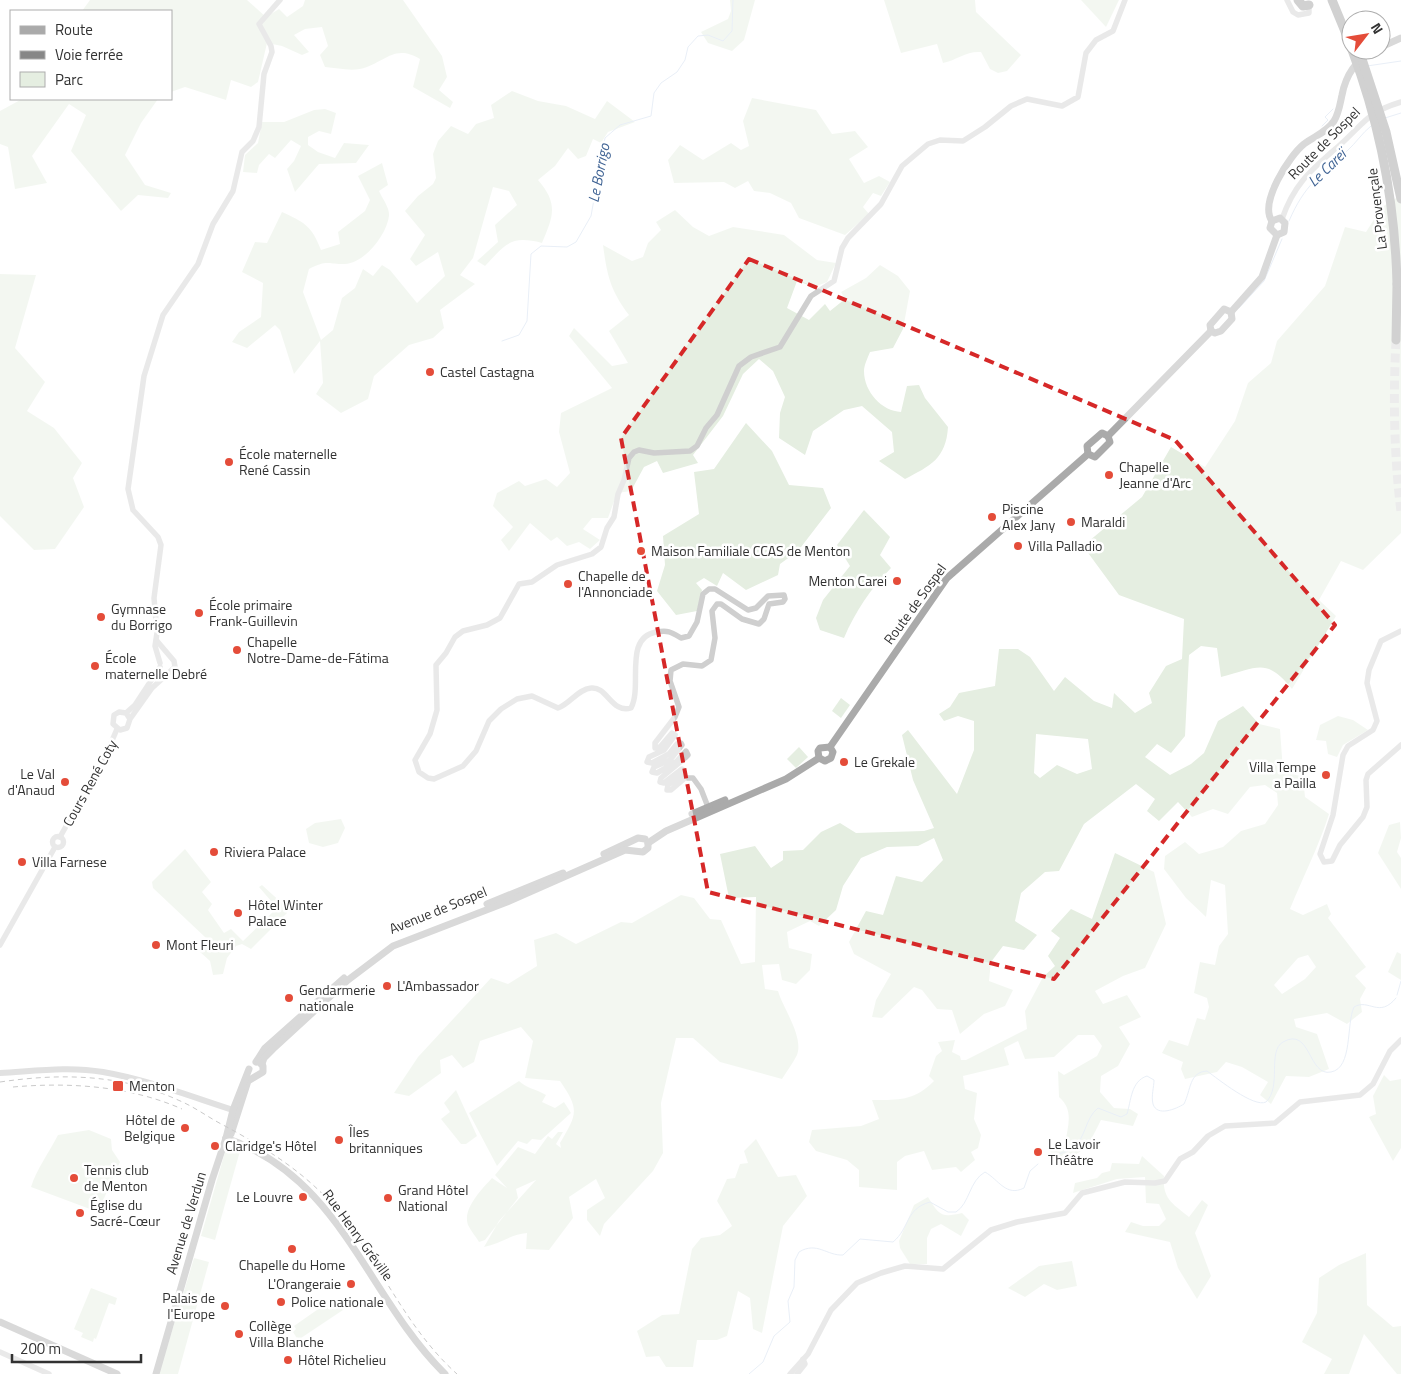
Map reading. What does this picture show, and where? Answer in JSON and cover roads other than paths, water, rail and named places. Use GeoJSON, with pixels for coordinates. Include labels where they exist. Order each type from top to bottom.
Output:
{"type":"FeatureCollection","features":[{"type":"Feature","properties":{"kind":"highway"},"geometry":{"type":"LineString","coordinates":[[1298,0],[1303,6],[1311,2]]}},
{"type":"Feature","properties":{"kind":"highway"},"geometry":{"type":"LineString","coordinates":[[1332,0],[1341,22]]}},
{"type":"Feature","properties":{"kind":"highway","name":"La Provençale"},"geometry":{"type":"LineString","coordinates":[[1355,60],[1371,105],[1388,174],[1394,222],[1397,284],[1396,340]]}},
{"type":"Feature","properties":{"kind":"highway","name":"La Provençale"},"geometry":{"type":"LineString","coordinates":[[1362,60],[1384,124],[1401,199]]}},
{"type":"Feature","properties":{"kind":"main road","name":"Route de Sospel"},"geometry":{"type":"LineString","coordinates":[[1272,220],[1268,206],[1278,180],[1300,148],[1332,124],[1338,113],[1344,85],[1351,71],[1360,60]]}},
{"type":"Feature","properties":{"kind":"main road"},"geometry":{"type":"LineString","coordinates":[[1282,219],[1286,229],[1282,234],[1277,235],[1270,228],[1272,220],[1282,219]]}},
{"type":"Feature","properties":{"kind":"main road","name":"Route de Sospel"},"geometry":{"type":"LineString","coordinates":[[1211,331],[1215,333],[1221,332],[1232,319],[1231,312],[1262,276],[1277,235]]}},
{"type":"Feature","properties":{"kind":"main road","name":"Route de Sospel"},"geometry":{"type":"LineString","coordinates":[[1211,331],[1210,322],[1222,310],[1231,312]]}},
{"type":"Feature","properties":{"kind":"main road","name":"Route de Sospel"},"geometry":{"type":"LineString","coordinates":[[1108,436],[1211,331]]}},
{"type":"Feature","properties":{"kind":"main road","name":"Route de Sospel"},"geometry":{"type":"LineString","coordinates":[[1102,433],[1108,436],[1110,442],[1106,448],[1097,456],[1088,454],[1087,446],[1097,436],[1102,433]]}},
{"type":"Feature","properties":{"kind":"main road","name":"Route de Sospel"},"geometry":{"type":"LineString","coordinates":[[830,747],[947,578],[1088,454]]}},
{"type":"Feature","properties":{"kind":"main road"},"geometry":{"type":"LineString","coordinates":[[830,747],[833,752],[831,758],[825,761],[819,758],[820,748],[830,747]]}},
{"type":"Feature","properties":{"kind":"main road"},"geometry":{"type":"LineString","coordinates":[[647,841],[786,779],[819,758]]}},
{"type":"Feature","properties":{"kind":"main road"},"geometry":{"type":"LineString","coordinates":[[647,841],[708,807],[731,798],[738,799]]}},
{"type":"Feature","properties":{"kind":"main road"},"geometry":{"type":"LineString","coordinates":[[640,838],[647,841],[648,848],[643,852],[635,850],[634,842],[640,838]]}},
{"type":"Feature","properties":{"kind":"main road","name":"Avenue de Sospel"},"geometry":{"type":"LineString","coordinates":[[259,1063],[265,1048],[354,970],[390,942],[512,895],[634,842]]}},
{"type":"Feature","properties":{"kind":"main road","name":"Avenue de Sospel"},"geometry":{"type":"LineString","coordinates":[[414,933],[507,902],[619,853],[635,850]]}},
{"type":"Feature","properties":{"kind":"main road","name":"Avenue de Verdun"},"geometry":{"type":"LineString","coordinates":[[156,1374],[212,1180],[226,1138],[231,1134],[235,1110],[239,1089],[251,1065],[259,1063],[263,1072],[248,1081],[235,1110]]}},
{"type":"Feature","properties":{"kind":"main road"},"geometry":{"type":"LineString","coordinates":[[0,1073],[70,1069],[102,1072],[171,1089],[235,1110]]}},
{"type":"Feature","properties":{"kind":"main road"},"geometry":{"type":"LineString","coordinates":[[249,1069],[255,1076]]}},
{"type":"Feature","properties":{"kind":"main road","name":"Rue Henry Gréville"},"geometry":{"type":"LineString","coordinates":[[226,1138],[288,1171],[320,1200],[414,1338],[445,1374]]}},
{"type":"Feature","properties":{"kind":"main road"},"geometry":{"type":"LineString","coordinates":[[0,1322],[117,1374]]}},
{"type":"Feature","properties":{"kind":"street"},"geometry":{"type":"LineString","coordinates":[[168,673],[160,665],[156,640],[154,598],[161,545],[158,537],[133,510],[129,497],[128,481],[134,458],[144,376],[158,326],[168,307],[198,264],[213,224],[233,191],[242,152],[253,141],[259,127],[264,74],[272,52],[271,46],[259,24],[280,0]]}},
{"type":"Feature","properties":{"kind":"street"},"geometry":{"type":"LineString","coordinates":[[708,807],[701,789],[693,778],[685,778],[672,790],[667,790],[668,785],[684,773],[682,769],[664,783],[660,782],[661,778],[685,758],[688,754],[686,751],[672,765],[656,773],[652,772],[654,767],[670,760],[682,743],[677,744],[664,757],[652,763],[647,762],[649,757],[664,750],[675,735],[669,734],[660,748],[655,748],[655,742],[675,717],[679,707],[670,681],[671,670],[683,664],[702,666],[711,660],[715,638],[712,611],[717,604],[721,604],[742,619],[759,624],[764,619],[768,604],[781,602],[785,599],[780,593],[764,598],[756,608],[748,610],[715,589],[709,588],[703,594],[697,622],[689,636],[681,638],[670,630],[646,635],[636,654],[636,680],[631,708],[624,709],[615,705],[598,689],[593,688],[582,692],[566,705],[558,708],[532,696],[525,696],[501,709],[489,721],[476,751],[463,766],[434,779],[428,778],[419,772],[415,760],[430,734],[436,716],[436,665],[455,637],[469,628],[487,625],[500,618],[519,584],[532,582],[556,565],[592,554],[601,547],[607,528],[614,517],[618,494],[632,454],[639,450],[654,453],[690,451],[697,446],[706,428],[717,415],[739,366],[751,356],[780,347],[811,296],[834,281],[845,242],[881,204],[902,166],[928,144],[940,140],[963,141],[985,128],[1011,106],[1027,99],[1062,106],[1075,100],[1081,82],[1081,68],[1086,53],[1096,40],[1113,31],[1126,0]]}},
{"type":"Feature","properties":{"kind":"street"},"geometry":{"type":"LineString","coordinates":[[1287,0],[1293,12],[1298,15],[1309,13],[1311,2]]}},
{"type":"Feature","properties":{"kind":"street","name":"Route de Sospel"},"geometry":{"type":"LineString","coordinates":[[1282,219],[1292,193],[1310,170],[1343,142],[1368,116],[1382,108],[1401,102]]}},
{"type":"Feature","properties":{"kind":"street"},"geometry":{"type":"LineString","coordinates":[[1401,631],[1381,641],[1369,670],[1368,690],[1377,721],[1373,730],[1348,746],[1342,758],[1333,815],[1320,854],[1324,862],[1332,861],[1340,845],[1363,816],[1367,807],[1366,780],[1368,774],[1401,745]]}},
{"type":"Feature","properties":{"kind":"street"},"geometry":{"type":"LineString","coordinates":[[130,719],[126,713],[119,712],[114,716],[113,724],[118,729],[127,728],[130,719],[152,688],[168,673],[172,672],[176,665],[156,640]]}},
{"type":"Feature","properties":{"kind":"street"},"geometry":{"type":"LineString","coordinates":[[126,713],[135,705],[164,658],[169,658]]}},
{"type":"Feature","properties":{"kind":"street","name":"Cours René Coty"},"geometry":{"type":"LineString","coordinates":[[0,946],[55,847],[63,844],[60,837],[105,757],[118,729]]}},
{"type":"Feature","properties":{"kind":"street"},"geometry":{"type":"LineString","coordinates":[[790,1374],[808,1354],[831,1310],[857,1283],[905,1266],[943,1269],[953,1263],[991,1230],[1017,1222],[1065,1213],[1082,1193],[1125,1182],[1161,1183],[1168,1178],[1180,1159],[1193,1152],[1208,1136],[1225,1126],[1275,1123],[1300,1102],[1360,1095],[1373,1084],[1390,1050],[1401,1040]]}},
{"type":"Feature","properties":{"kind":"street"},"geometry":{"type":"LineString","coordinates":[[0,1352],[49,1374]]}},
{"type":"Feature","properties":{"kind":"street"},"geometry":{"type":"LineString","coordinates":[[797,1374],[805,1364],[803,1359]]}},
{"type":"Feature","properties":{"kind":"waterway","name":"Le Borrigo"},"geometry":{"type":"LineString","coordinates":[[502,341],[519,335],[527,321],[531,254],[541,246],[567,247],[576,242],[591,216],[605,138],[620,125],[651,116],[654,93],[661,83],[677,72],[685,60],[688,47],[698,36],[708,35],[723,41],[732,31],[733,0]]}},
{"type":"Feature","properties":{"kind":"waterway"},"geometry":{"type":"LineString","coordinates":[[1367,66],[1401,61]]}},
{"type":"Feature","properties":{"kind":"waterway"},"geometry":{"type":"LineString","coordinates":[[1322,126],[1328,120],[1325,117],[1333,109]]}},
{"type":"Feature","properties":{"kind":"waterway","name":"Le Careï"},"geometry":{"type":"LineString","coordinates":[[1385,118],[1401,113]]}},
{"type":"Feature","properties":{"kind":"waterway","name":"Le Careï"},"geometry":{"type":"LineString","coordinates":[[1289,221],[1307,189],[1371,126]]}},
{"type":"Feature","properties":{"kind":"waterway","name":"Le Careï"},"geometry":{"type":"LineString","coordinates":[[1239,308],[1264,281],[1282,239]]}},
{"type":"Feature","properties":{"kind":"waterway"},"geometry":{"type":"LineString","coordinates":[[1397,995],[1401,981]]}},
{"type":"Feature","properties":{"kind":"waterway"},"geometry":{"type":"LineString","coordinates":[[1054,1156],[1073,1148],[1077,1144],[1090,1117],[1098,1108],[1121,1117],[1127,1114],[1135,1087],[1138,1082],[1147,1076],[1154,1080],[1152,1095],[1155,1108],[1167,1111],[1184,1104],[1194,1078],[1201,1072],[1207,1071],[1245,1097],[1260,1103],[1266,1102],[1273,1088],[1278,1047],[1283,1042],[1292,1039],[1299,1041],[1304,1046],[1318,1067],[1323,1071],[1331,1072],[1338,1069],[1343,1063],[1346,1054],[1354,1007],[1359,1005],[1384,1007],[1396,998]]}},
{"type":"Feature","properties":{"kind":"waterway"},"geometry":{"type":"LineString","coordinates":[[749,1374],[763,1362],[774,1336],[790,1322],[788,1301],[794,1287],[795,1260],[799,1252],[805,1249],[817,1248],[837,1255],[843,1255],[860,1239],[893,1242],[912,1214],[922,1205],[930,1202],[948,1212],[956,1212],[961,1208],[976,1181],[985,1172],[1007,1189],[1018,1190],[1024,1188],[1030,1171],[1038,1164]]}},
{"type":"Feature","properties":{"kind":"tunnel"},"geometry":{"type":"LineString","coordinates":[[1396,340],[1395,426],[1401,512]]}},
{"type":"Feature","properties":{"kind":"railway"},"geometry":{"type":"LineString","coordinates":[[0,1082],[46,1077],[68,1077],[90,1078],[135,1085],[156,1091],[184,1103],[242,1135],[275,1156],[306,1179],[334,1206],[360,1240],[411,1320],[440,1357],[457,1374]]}},
{"type":"Feature","properties":{"kind":"railway"},"geometry":{"type":"LineString","coordinates":[[13,1087],[56,1085],[99,1087],[142,1095],[182,1109]]}},
{"type":"Feature","properties":{"kind":"place","name":"Castel Castagna"},"geometry":{"type":"Point","coordinates":[430,372]}},
{"type":"Feature","properties":{"kind":"place","name":"École maternelle René Cassin"},"geometry":{"type":"Point","coordinates":[229,462]}},
{"type":"Feature","properties":{"kind":"place","name":"Chapelle Jeanne d'Arc"},"geometry":{"type":"Point","coordinates":[1109,475]}},
{"type":"Feature","properties":{"kind":"place","name":"Piscine Alex Jany"},"geometry":{"type":"Point","coordinates":[992,517]}},
{"type":"Feature","properties":{"kind":"place","name":"Maraldi"},"geometry":{"type":"Point","coordinates":[1071,522]}},
{"type":"Feature","properties":{"kind":"place","name":"Villa Palladio"},"geometry":{"type":"Point","coordinates":[1018,546]}},
{"type":"Feature","properties":{"kind":"place","name":"Maison Familiale CCAS de Menton"},"geometry":{"type":"Point","coordinates":[641,551]}},
{"type":"Feature","properties":{"kind":"place","name":"Menton Carei"},"geometry":{"type":"Point","coordinates":[897,581]}},
{"type":"Feature","properties":{"kind":"place","name":"Chapelle de l'Annonciade"},"geometry":{"type":"Point","coordinates":[568,584]}},
{"type":"Feature","properties":{"kind":"place","name":"École primaire Frank-Guillevin"},"geometry":{"type":"Point","coordinates":[199,613]}},
{"type":"Feature","properties":{"kind":"place","name":"Gymnase du Borrigo"},"geometry":{"type":"Point","coordinates":[101,617]}},
{"type":"Feature","properties":{"kind":"place","name":"Chapelle Notre-Dame-de-Fátima"},"geometry":{"type":"Point","coordinates":[237,650]}},
{"type":"Feature","properties":{"kind":"place","name":"École maternelle Debré"},"geometry":{"type":"Point","coordinates":[95,666]}},
{"type":"Feature","properties":{"kind":"place","name":"Le Grekale"},"geometry":{"type":"Point","coordinates":[844,762]}},
{"type":"Feature","properties":{"kind":"place","name":"Villa Tempe a Pailla"},"geometry":{"type":"Point","coordinates":[1326,775]}},
{"type":"Feature","properties":{"kind":"place","name":"Le Val d'Anaud"},"geometry":{"type":"Point","coordinates":[65,782]}},
{"type":"Feature","properties":{"kind":"place","name":"Riviera Palace"},"geometry":{"type":"Point","coordinates":[214,852]}},
{"type":"Feature","properties":{"kind":"place","name":"Villa Farnese"},"geometry":{"type":"Point","coordinates":[22,862]}},
{"type":"Feature","properties":{"kind":"place","name":"Hôtel Winter Palace"},"geometry":{"type":"Point","coordinates":[238,913]}},
{"type":"Feature","properties":{"kind":"place","name":"Mont Fleuri"},"geometry":{"type":"Point","coordinates":[156,945]}},
{"type":"Feature","properties":{"kind":"place","name":"L'Ambassador"},"geometry":{"type":"Point","coordinates":[387,986]}},
{"type":"Feature","properties":{"kind":"place","name":"Gendarmerie nationale"},"geometry":{"type":"Point","coordinates":[289,998]}},
{"type":"Feature","properties":{"kind":"place","name":"Menton"},"geometry":{"type":"Point","coordinates":[118,1086]}},
{"type":"Feature","properties":{"kind":"place","name":"Hôtel de Belgique"},"geometry":{"type":"Point","coordinates":[185,1128]}},
{"type":"Feature","properties":{"kind":"place","name":"Îles britanniques"},"geometry":{"type":"Point","coordinates":[339,1140]}},
{"type":"Feature","properties":{"kind":"place","name":"Claridge's Hôtel"},"geometry":{"type":"Point","coordinates":[215,1146]}},
{"type":"Feature","properties":{"kind":"place","name":"Le Lavoir Théâtre"},"geometry":{"type":"Point","coordinates":[1038,1152]}},
{"type":"Feature","properties":{"kind":"place","name":"Tennis club de Menton"},"geometry":{"type":"Point","coordinates":[74,1178]}},
{"type":"Feature","properties":{"kind":"place","name":"Le Louvre"},"geometry":{"type":"Point","coordinates":[303,1197]}},
{"type":"Feature","properties":{"kind":"place","name":"Grand Hôtel National"},"geometry":{"type":"Point","coordinates":[388,1198]}},
{"type":"Feature","properties":{"kind":"place","name":"Église du Sacré-Cœur"},"geometry":{"type":"Point","coordinates":[80,1213]}},
{"type":"Feature","properties":{"kind":"place","name":"Chapelle du Home"},"geometry":{"type":"Point","coordinates":[292,1249]}},
{"type":"Feature","properties":{"kind":"place","name":"L'Orangeraie"},"geometry":{"type":"Point","coordinates":[351,1284]}},
{"type":"Feature","properties":{"kind":"place","name":"Police nationale"},"geometry":{"type":"Point","coordinates":[281,1302]}},
{"type":"Feature","properties":{"kind":"place","name":"Palais de l'Europe"},"geometry":{"type":"Point","coordinates":[225,1306]}},
{"type":"Feature","properties":{"kind":"place","name":"Collège Villa Blanche"},"geometry":{"type":"Point","coordinates":[239,1334]}},
{"type":"Feature","properties":{"kind":"place","name":"Hôtel Richelieu"},"geometry":{"type":"Point","coordinates":[288,1360]}}]}
